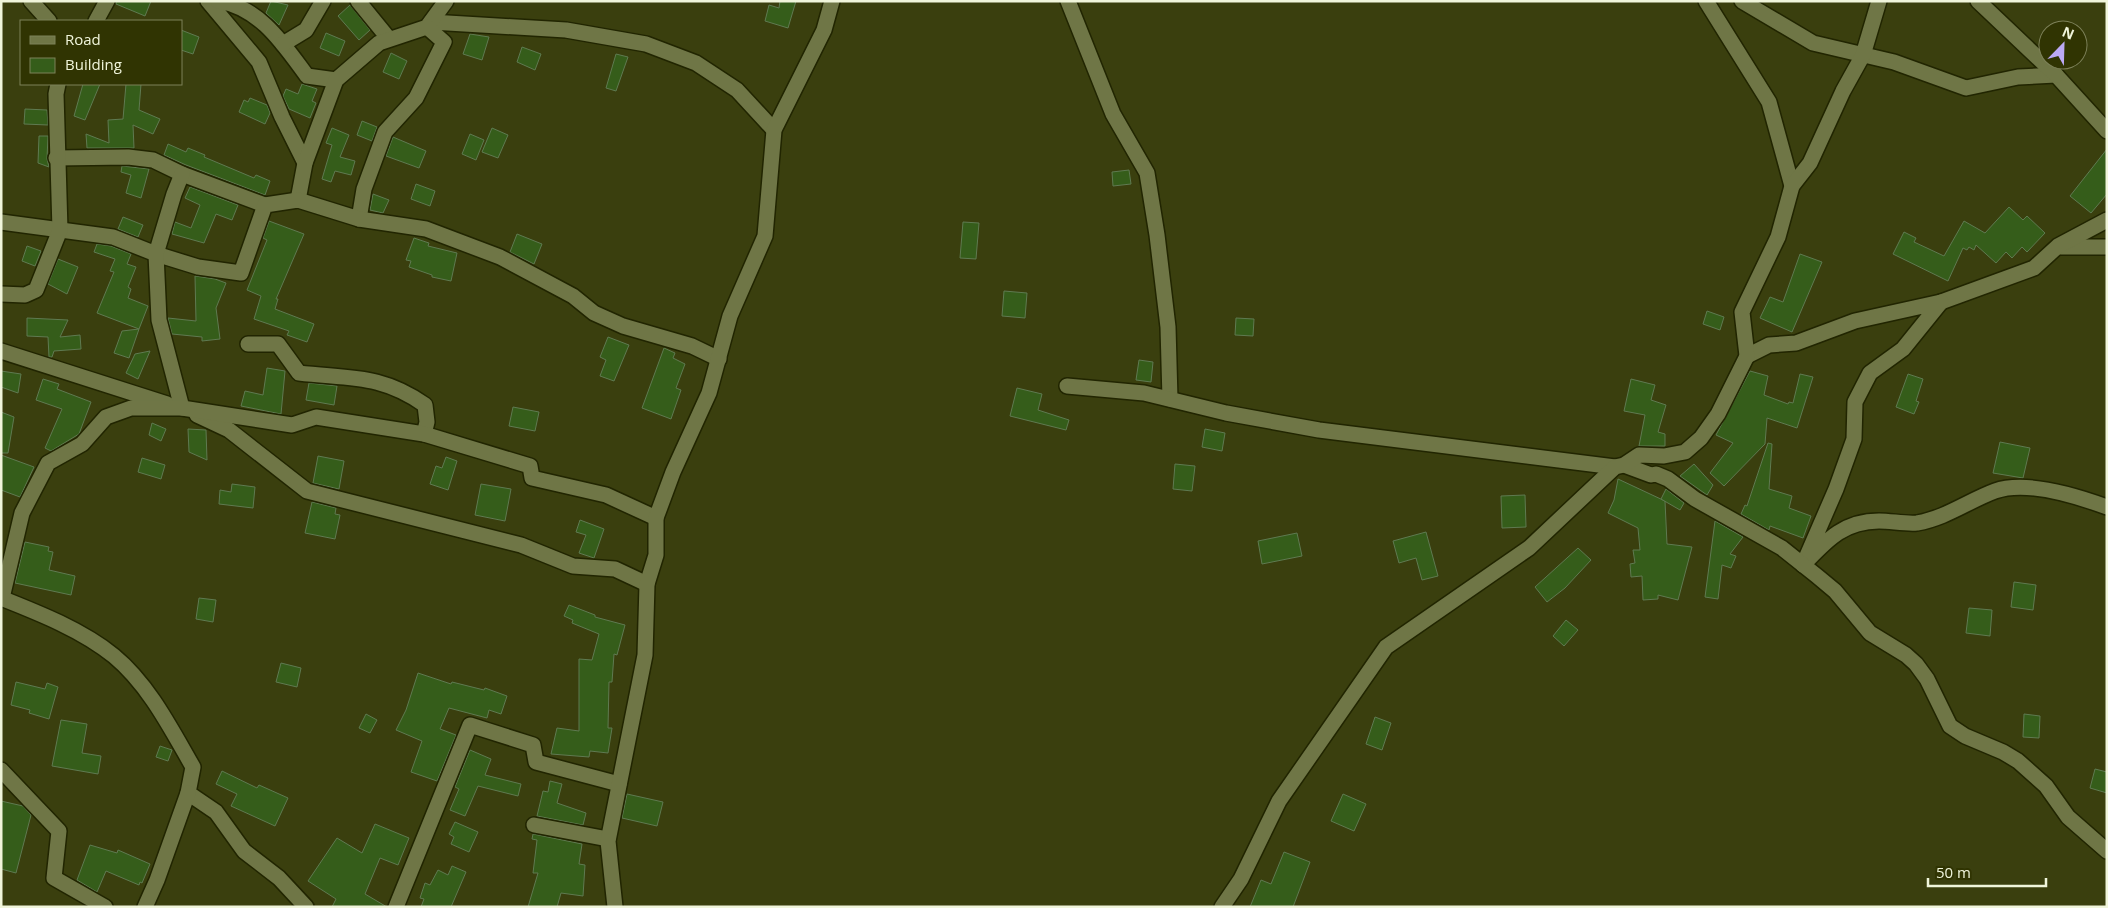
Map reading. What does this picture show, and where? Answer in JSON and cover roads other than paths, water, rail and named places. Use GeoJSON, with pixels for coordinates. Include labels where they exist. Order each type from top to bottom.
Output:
{"type":"FeatureCollection","features":[{"type":"Feature","properties":{"kind":"street"},"geometry":{"type":"LineString","coordinates":[[32,1],[48,20]]}},
{"type":"Feature","properties":{"kind":"street"},"geometry":{"type":"LineString","coordinates":[[97,20],[107,1]]}},
{"type":"Feature","properties":{"kind":"street"},"geometry":{"type":"LineString","coordinates":[[208,1],[259,62],[282,117],[305,163]]}},
{"type":"Feature","properties":{"kind":"street"},"geometry":{"type":"LineString","coordinates":[[218,1],[247,12],[270,27],[307,76],[336,80]]}},
{"type":"Feature","properties":{"kind":"street"},"geometry":{"type":"LineString","coordinates":[[284,44],[306,30],[323,1]]}},
{"type":"Feature","properties":{"kind":"street"},"geometry":{"type":"LineString","coordinates":[[358,1],[389,40]]}},
{"type":"Feature","properties":{"kind":"street"},"geometry":{"type":"LineString","coordinates":[[615,907],[608,839],[645,655],[647,584],[656,555],[656,518],[673,472],[709,393],[730,316],[765,236],[774,130],[824,30],[832,1]]}},
{"type":"Feature","properties":{"kind":"street"},"geometry":{"type":"LineString","coordinates":[[1068,1],[1113,114],[1147,173],[1157,235],[1168,327],[1170,399]]}},
{"type":"Feature","properties":{"kind":"street"},"geometry":{"type":"LineString","coordinates":[[1706,1],[1716,21],[1769,102],[1792,186]]}},
{"type":"Feature","properties":{"kind":"street"},"geometry":{"type":"LineString","coordinates":[[1742,1],[1813,43],[1894,62],[1966,88],[2018,77],[2056,75]]}},
{"type":"Feature","properties":{"kind":"street"},"geometry":{"type":"LineString","coordinates":[[1222,907],[1241,879],[1279,801],[1386,646],[1529,548],[1619,466],[1639,455],[1677,455],[1685,452],[1701,438],[1718,414],[1747,356],[1742,312],[1778,237],[1792,186],[1810,163],[1843,91],[1863,55],[1879,1]]}},
{"type":"Feature","properties":{"kind":"street"},"geometry":{"type":"LineString","coordinates":[[1978,1],[2056,75],[2107,130]]}},
{"type":"Feature","properties":{"kind":"street"},"geometry":{"type":"LineString","coordinates":[[429,24],[443,2]]}},
{"type":"Feature","properties":{"kind":"street"},"geometry":{"type":"LineString","coordinates":[[298,200],[305,163],[336,80],[379,43],[429,24],[566,30],[646,44],[696,62],[737,90],[774,130]]}},
{"type":"Feature","properties":{"kind":"street"},"geometry":{"type":"LineString","coordinates":[[359,220],[364,189],[385,132],[416,98],[444,42],[429,24]]}},
{"type":"Feature","properties":{"kind":"street"},"geometry":{"type":"LineString","coordinates":[[1,294],[26,294],[36,290],[60,230],[56,158],[56,94],[58,85]]}},
{"type":"Feature","properties":{"kind":"street"},"geometry":{"type":"LineString","coordinates":[[56,158],[128,157],[153,160],[182,174],[265,205],[298,200],[359,220],[426,229],[482,250],[530,272],[573,296],[594,313],[616,323],[661,339],[692,346],[719,359]]}},
{"type":"Feature","properties":{"kind":"street"},"geometry":{"type":"LineString","coordinates":[[182,174],[156,254],[159,320],[182,408]]}},
{"type":"Feature","properties":{"kind":"street"},"geometry":{"type":"LineString","coordinates":[[1,222],[113,237],[156,254],[198,267],[241,273],[265,205]]}},
{"type":"Feature","properties":{"kind":"street"},"geometry":{"type":"LineString","coordinates":[[1747,356],[1769,345],[1796,342],[1855,322],[1941,302],[2034,268],[2058,246],[2107,220]]}},
{"type":"Feature","properties":{"kind":"street"},"geometry":{"type":"LineString","coordinates":[[2058,246],[2107,247]]}},
{"type":"Feature","properties":{"kind":"street"},"geometry":{"type":"LineString","coordinates":[[1803,565],[1836,489],[1854,439],[1855,402],[1870,373],[1903,349],[1941,302]]}},
{"type":"Feature","properties":{"kind":"street"},"geometry":{"type":"LineString","coordinates":[[248,344],[278,344],[299,373],[344,378],[364,378],[405,391],[425,405],[427,422],[424,434]]}},
{"type":"Feature","properties":{"kind":"street"},"geometry":{"type":"LineString","coordinates":[[1,351],[182,408],[229,430],[306,491],[521,545],[573,566],[615,569],[647,584]]}},
{"type":"Feature","properties":{"kind":"street"},"geometry":{"type":"LineString","coordinates":[[1067,386],[1144,393],[1226,413],[1319,430],[1619,466],[1651,475],[1656,474],[1668,479],[1695,500],[1782,548],[1835,591],[1879,641],[1906,656],[1916,664],[1927,679],[1950,726],[1965,736],[2003,752],[2018,761],[2046,786],[2068,817],[2107,851]]}},
{"type":"Feature","properties":{"kind":"street"},"geometry":{"type":"LineString","coordinates":[[145,907],[157,880],[188,794],[193,768],[166,719],[131,673],[113,655],[68,627],[2,598],[22,513],[48,463],[82,444],[106,416],[131,408],[182,408],[292,424],[316,417],[424,434],[530,466],[532,478],[606,495],[656,518]]}},
{"type":"Feature","properties":{"kind":"street"},"geometry":{"type":"LineString","coordinates":[[1803,565],[1824,543],[1853,523],[1877,521],[1916,523],[1945,516],[1996,491],[2027,488],[2082,498],[2107,507]]}},
{"type":"Feature","properties":{"kind":"street"},"geometry":{"type":"LineString","coordinates":[[396,907],[470,725],[533,745],[536,762],[619,784]]}},
{"type":"Feature","properties":{"kind":"street"},"geometry":{"type":"LineString","coordinates":[[1,770],[59,831],[54,878],[105,907]]}},
{"type":"Feature","properties":{"kind":"street"},"geometry":{"type":"LineString","coordinates":[[188,794],[216,812],[244,851],[279,878],[306,907]]}},
{"type":"Feature","properties":{"kind":"street"},"geometry":{"type":"LineString","coordinates":[[534,825],[608,839]]}}]}
